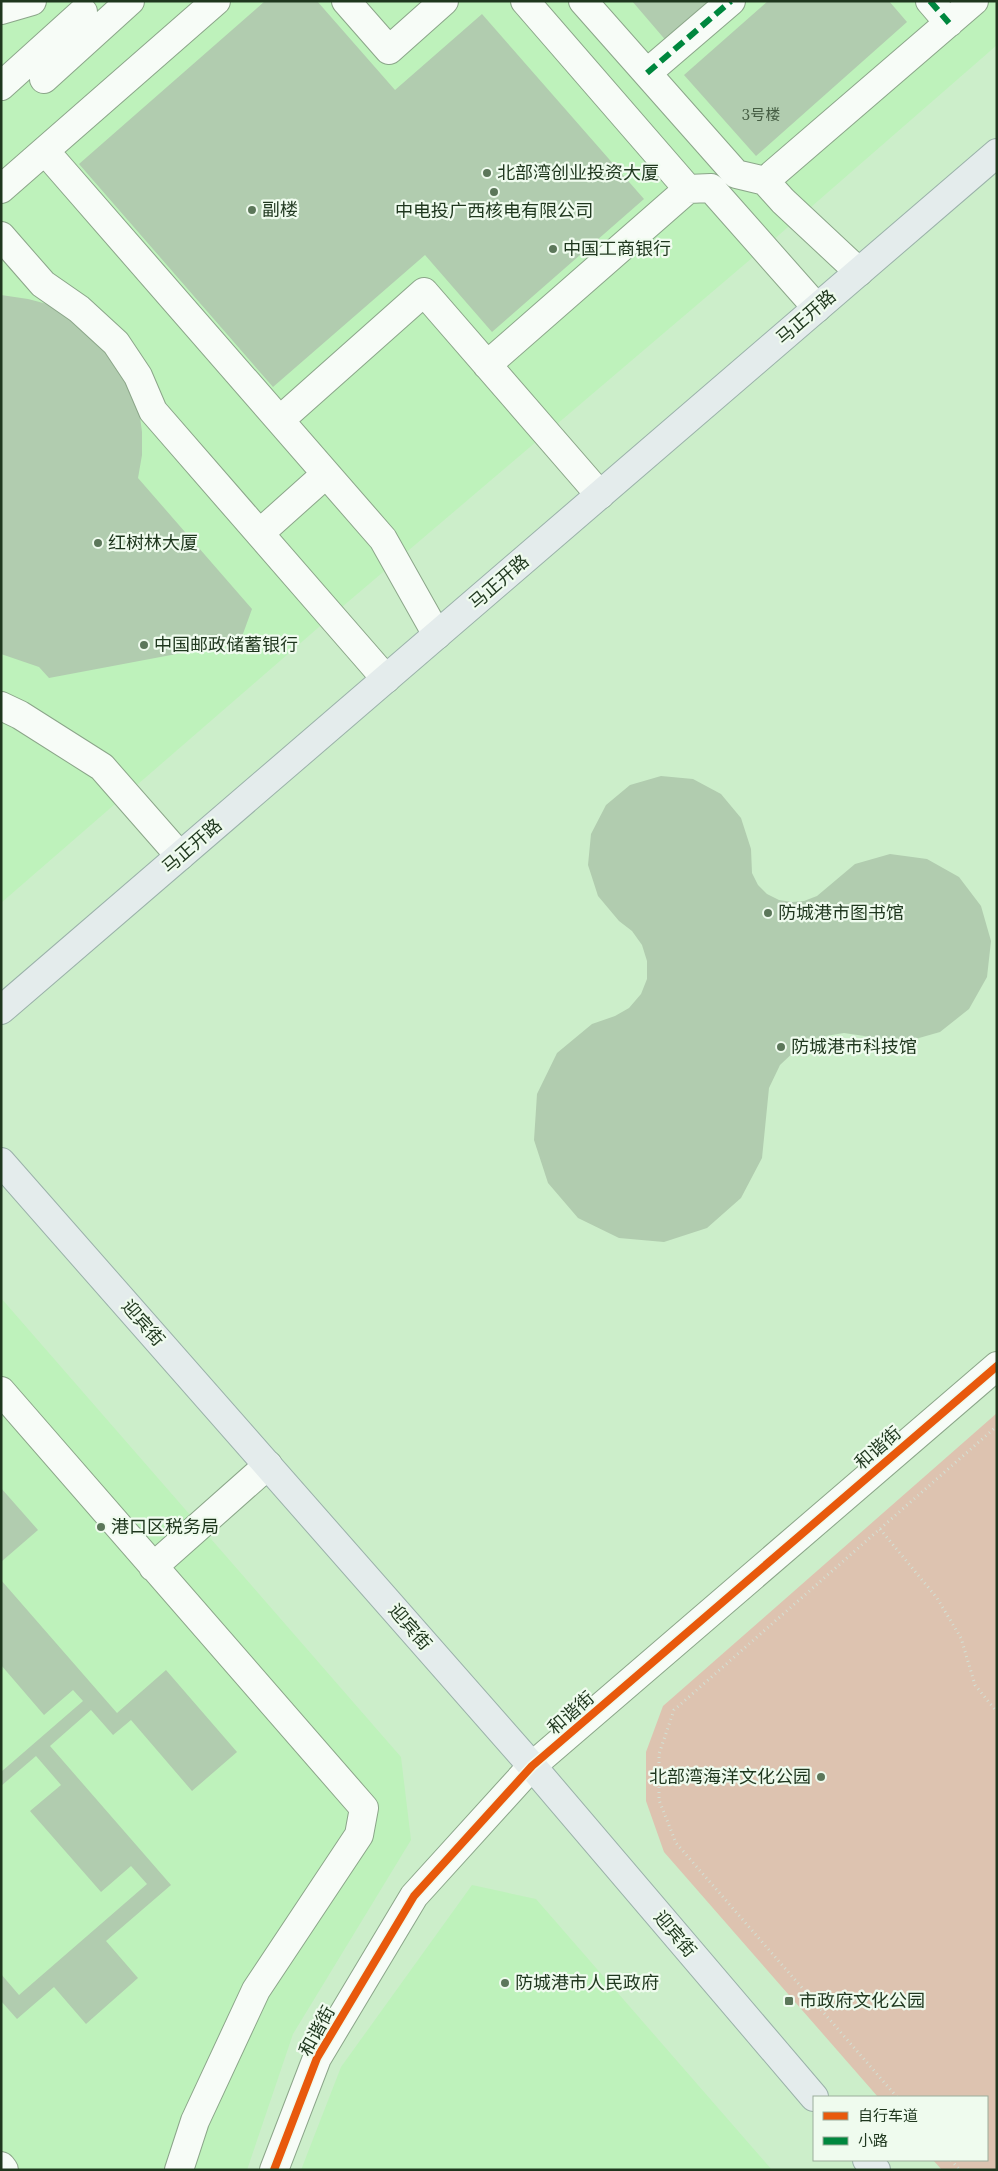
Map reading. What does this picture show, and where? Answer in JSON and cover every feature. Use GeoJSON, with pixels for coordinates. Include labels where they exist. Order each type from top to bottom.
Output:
{"type":"FeatureCollection","features":[{"type":"Feature","properties":{"kind":"main road","name":"马正开路"},"geometry":{"type":"LineString","coordinates":[[1,1010],[997,153]]}},
{"type":"Feature","properties":{"kind":"main road","name":"迎宾街"},"geometry":{"type":"LineString","coordinates":[[1,1162],[532,1766],[813,2096]]}},
{"type":"Feature","properties":{"kind":"street"},"geometry":{"type":"LineString","coordinates":[[1,10],[32,1]]}},
{"type":"Feature","properties":{"kind":"street"},"geometry":{"type":"LineString","coordinates":[[44,79],[130,1]]}},
{"type":"Feature","properties":{"kind":"street"},"geometry":{"type":"LineString","coordinates":[[1,189],[216,1]]}},
{"type":"Feature","properties":{"kind":"street"},"geometry":{"type":"LineString","coordinates":[[346,1],[389,50],[444,1]]}},
{"type":"Feature","properties":{"kind":"street"},"geometry":{"type":"LineString","coordinates":[[525,1],[688,189]]}},
{"type":"Feature","properties":{"kind":"street"},"geometry":{"type":"LineString","coordinates":[[583,1],[736,174],[765,181],[783,201],[859,272]]}},
{"type":"Feature","properties":{"kind":"street"},"geometry":{"type":"LineString","coordinates":[[647,73],[731,1]]}},
{"type":"Feature","properties":{"kind":"street"},"geometry":{"type":"LineString","coordinates":[[930,1],[949,23]]}},
{"type":"Feature","properties":{"kind":"street"},"geometry":{"type":"LineString","coordinates":[[765,181],[974,1]]}},
{"type":"Feature","properties":{"kind":"street"},"geometry":{"type":"LineString","coordinates":[[1,86],[83,12]]}},
{"type":"Feature","properties":{"kind":"street"},"geometry":{"type":"LineString","coordinates":[[45,151],[383,540],[437,636]]}},
{"type":"Feature","properties":{"kind":"street"},"geometry":{"type":"LineString","coordinates":[[487,365],[688,189],[711,188],[817,308]]}},
{"type":"Feature","properties":{"kind":"street"},"geometry":{"type":"LineString","coordinates":[[1,236],[43,284],[79,309],[116,343],[138,376],[153,411],[386,679]]}},
{"type":"Feature","properties":{"kind":"street"},"geometry":{"type":"LineString","coordinates":[[280,420],[424,292],[600,494]]}},
{"type":"Feature","properties":{"kind":"street"},"geometry":{"type":"LineString","coordinates":[[260,533],[326,474]]}},
{"type":"Feature","properties":{"kind":"street"},"geometry":{"type":"LineString","coordinates":[[1,706],[20,714],[102,767],[180,856]]}},
{"type":"Feature","properties":{"kind":"street","name":"和谐街"},"geometry":{"type":"LineString","coordinates":[[274,2170],[317,2058],[414,1896],[532,1766],[997,1366]]}},
{"type":"Feature","properties":{"kind":"street"},"geometry":{"type":"LineString","coordinates":[[1,1391],[364,1808],[359,1835],[256,1990],[195,2121],[179,2170]]}},
{"type":"Feature","properties":{"kind":"street"},"geometry":{"type":"LineString","coordinates":[[153,1567],[268,1465]]}},
{"type":"Feature","properties":{"kind":"street"},"geometry":{"type":"LineString","coordinates":[[1,2166],[4,2170]]}},
{"type":"Feature","properties":{"kind":"path"},"geometry":{"type":"LineString","coordinates":[[896,2096],[676,1843],[659,1800],[659,1754],[674,1710],[997,1426]]}},
{"type":"Feature","properties":{"kind":"path"},"geometry":{"type":"LineString","coordinates":[[880,1530],[937,1598],[961,1638],[975,1685],[997,1712]]}},
{"type":"Feature","properties":{"kind":"shaded area","name":"北部湾创业投资大厦"},"geometry":{"type":"Polygon","coordinates":[[[1,1],[997,1],[997,45],[772,241],[342,607],[1,903],[1,1]]]}},
{"type":"Feature","properties":{"kind":"shaded area","name":"港口区税务局"},"geometry":{"type":"Polygon","coordinates":[[[1,1298],[401,1757],[411,1840],[293,2034],[247,2170],[1,2170],[1,1298]]]}},
{"type":"Feature","properties":{"kind":"shaded area","name":"北部湾海洋文化公园"},"geometry":{"type":"Polygon","coordinates":[[[997,1413],[997,2170],[942,2170],[934,2161],[988,2161],[988,2096],[877,2096],[664,1852],[646,1801],[646,1752],[663,1706],[997,1413]]]}},
{"type":"Feature","properties":{"kind":"shaded area","name":"防城港市人民政府"},"geometry":{"type":"Polygon","coordinates":[[[472,1885],[536,1899],[772,2170],[301,2170],[341,2067],[472,1885]]]}},
{"type":"Feature","properties":{"kind":"building"},"geometry":{"type":"Polygon","coordinates":[[[265,1],[317,1],[395,90],[482,14],[644,199],[492,332],[425,255],[273,387],[79,164],[265,1]]]}},
{"type":"Feature","properties":{"kind":"building"},"geometry":{"type":"Polygon","coordinates":[[[632,1],[715,1],[668,43],[632,1]]]}},
{"type":"Feature","properties":{"kind":"building"},"geometry":{"type":"Polygon","coordinates":[[[768,1],[889,1],[907,22],[756,156],[684,75],[768,1]]]}},
{"type":"Feature","properties":{"kind":"building","name":"红树林大厦"},"geometry":{"type":"Polygon","coordinates":[[[1,295],[51,305],[72,317],[121,367],[139,409],[142,455],[138,478],[252,609],[240,642],[49,678],[39,667],[1,654],[1,295]]]}},
{"type":"Feature","properties":{"kind":"building"},"geometry":{"type":"Polygon","coordinates":[[[661,776],[693,779],[721,794],[741,818],[751,849],[752,873],[758,885],[767,894],[779,900],[804,901],[817,896],[855,864],[890,854],[927,859],[959,877],[981,906],[991,941],[987,977],[969,1009],[940,1032],[905,1042],[844,1033],[820,1037],[798,1048],[780,1065],[769,1088],[762,1158],[741,1198],[707,1228],[664,1242],[619,1238],[578,1218],[548,1183],[534,1140],[537,1094],[557,1053],[592,1024],[615,1016],[629,1008],[641,994],[647,979],[647,961],[642,945],[632,931],[619,921],[598,896],[588,865],[591,834],[606,805],[630,785],[661,776]]]}},
{"type":"Feature","properties":{"kind":"building"},"geometry":{"type":"Polygon","coordinates":[[[1,1488],[38,1530],[1,1562],[1,1488]]]}},
{"type":"Feature","properties":{"kind":"building"},"geometry":{"type":"Polygon","coordinates":[[[1,1580],[117,1713],[166,1670],[237,1752],[192,1791],[131,1720],[113,1735],[91,1710],[50,1746],[171,1885],[106,1941],[138,1978],[86,2024],[54,1987],[17,2019],[1,2001],[1,1974],[19,1995],[147,1884],[131,1866],[101,1892],[30,1811],[61,1785],[36,1756],[1,1786],[1,1772],[83,1701],[73,1690],[44,1715],[1,1665],[1,1580]]]}},
{"type":"Feature","properties":{"kind":"marked path"},"geometry":{"type":"LineString","coordinates":[[647,73],[731,1]]}},
{"type":"Feature","properties":{"kind":"marked path"},"geometry":{"type":"LineString","coordinates":[[930,1],[949,23]]}},
{"type":"Feature","properties":{"kind":"cycle path"},"geometry":{"type":"LineString","coordinates":[[274,2170],[317,2058],[414,1896],[532,1766],[997,1366]]}},
{"type":"Feature","properties":{"kind":"place","name":"北部湾创业投资大厦"},"geometry":{"type":"Point","coordinates":[487,173]}},
{"type":"Feature","properties":{"kind":"place","name":"中电投广西核电有限公司"},"geometry":{"type":"Point","coordinates":[494,192]}},
{"type":"Feature","properties":{"kind":"place","name":"副楼"},"geometry":{"type":"Point","coordinates":[252,210]}},
{"type":"Feature","properties":{"kind":"place","name":"中国工商银行"},"geometry":{"type":"Point","coordinates":[553,249]}},
{"type":"Feature","properties":{"kind":"place","name":"红树林大厦"},"geometry":{"type":"Point","coordinates":[98,543]}},
{"type":"Feature","properties":{"kind":"place","name":"中国邮政储蓄银行"},"geometry":{"type":"Point","coordinates":[144,645]}},
{"type":"Feature","properties":{"kind":"place","name":"防城港市图书馆"},"geometry":{"type":"Point","coordinates":[768,913]}},
{"type":"Feature","properties":{"kind":"place","name":"防城港市科技馆"},"geometry":{"type":"Point","coordinates":[781,1047]}},
{"type":"Feature","properties":{"kind":"place","name":"港口区税务局"},"geometry":{"type":"Point","coordinates":[101,1527]}},
{"type":"Feature","properties":{"kind":"place","name":"北部湾海洋文化公园"},"geometry":{"type":"Point","coordinates":[821,1777]}},
{"type":"Feature","properties":{"kind":"place","name":"防城港市人民政府"},"geometry":{"type":"Point","coordinates":[505,1983]}},
{"type":"Feature","properties":{"kind":"place","name":"市政府文化公园"},"geometry":{"type":"Point","coordinates":[789,2001]}}]}
